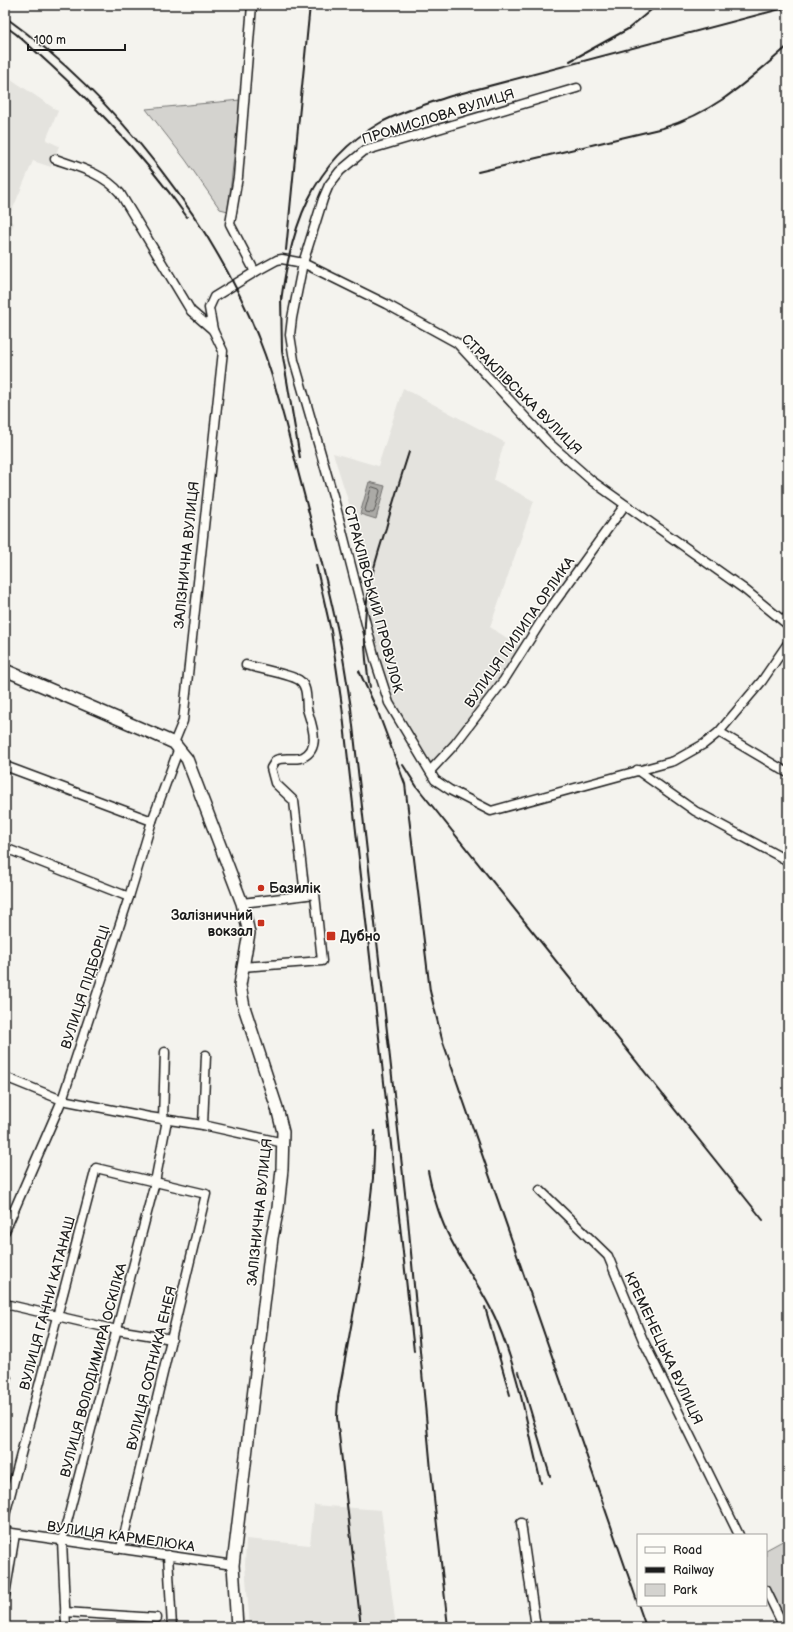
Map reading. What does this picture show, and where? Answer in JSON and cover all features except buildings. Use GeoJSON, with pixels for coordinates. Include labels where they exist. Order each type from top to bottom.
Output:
{"type":"FeatureCollection","features":[{"type":"Feature","properties":{"kind":"main road"},"geometry":{"type":"LineString","coordinates":[[5,670],[177,745]]}},
{"type":"Feature","properties":{"kind":"main road","name":"ЗАЛІЗНИЧНА ВУЛИЦЯ"},"geometry":{"type":"LineString","coordinates":[[177,745],[187,759],[198,784],[242,903],[249,933],[240,985],[244,1007],[279,1114],[284,1143],[278,1208],[272,1238],[233,1565],[236,1627]]}},
{"type":"Feature","properties":{"kind":"street"},"geometry":{"type":"LineString","coordinates":[[252,5],[238,177],[230,224],[255,272]]}},
{"type":"Feature","properties":{"kind":"street","name":"ПРОМИСЛОВА ВУЛИЦЯ"},"geometry":{"type":"LineString","coordinates":[[303,263],[323,199],[330,185],[340,171],[364,151],[577,88]]}},
{"type":"Feature","properties":{"kind":"street"},"geometry":{"type":"LineString","coordinates":[[54,159],[95,173],[115,186],[148,237],[191,311],[213,330]]}},
{"type":"Feature","properties":{"kind":"street","name":"СТРАКЛІВСЬКА ВУЛИЦЯ"},"geometry":{"type":"LineString","coordinates":[[213,330],[209,308],[212,299],[277,260],[288,260],[303,263],[386,304],[457,343],[549,443],[592,481],[744,589],[788,625]]}},
{"type":"Feature","properties":{"kind":"street","name":"СТРАКЛІВСЬКИЙ ПРОВУЛОК"},"geometry":{"type":"LineString","coordinates":[[303,263],[291,328],[292,350],[298,377],[334,499],[372,649],[389,703],[435,780],[450,790],[491,811],[674,761],[704,744],[719,732],[762,681],[788,643]]}},
{"type":"Feature","properties":{"kind":"street","name":"ЗАЛІЗНИЧНА ВУЛИЦЯ"},"geometry":{"type":"LineString","coordinates":[[177,745],[183,721],[222,369],[223,351],[213,330]]}},
{"type":"Feature","properties":{"kind":"street","name":"ВУЛИЦЯ ПИЛИПА ОРЛИКА"},"geometry":{"type":"LineString","coordinates":[[430,771],[455,744],[504,680],[544,617],[625,505]]}},
{"type":"Feature","properties":{"kind":"street"},"geometry":{"type":"LineString","coordinates":[[246,665],[296,678],[304,687],[307,708],[314,732],[312,748],[309,753],[299,759],[284,757],[276,760],[271,768],[275,783],[294,800],[305,895]]}},
{"type":"Feature","properties":{"kind":"street"},"geometry":{"type":"LineString","coordinates":[[719,732],[788,773]]}},
{"type":"Feature","properties":{"kind":"street","name":"ВУЛИЦЯ ПІДБОРЦІ"},"geometry":{"type":"LineString","coordinates":[[5,1231],[62,1100],[177,745]]}},
{"type":"Feature","properties":{"kind":"street"},"geometry":{"type":"LineString","coordinates":[[5,766],[152,821]]}},
{"type":"Feature","properties":{"kind":"street"},"geometry":{"type":"LineString","coordinates":[[637,770],[695,811],[788,861]]}},
{"type":"Feature","properties":{"kind":"street"},"geometry":{"type":"LineString","coordinates":[[5,848],[129,897]]}},
{"type":"Feature","properties":{"kind":"street"},"geometry":{"type":"LineString","coordinates":[[242,903],[315,894],[322,961],[242,967]]}},
{"type":"Feature","properties":{"kind":"street","name":"ВУЛИЦЯ ВОЛОДИМИРА ОСКІЛКА"},"geometry":{"type":"LineString","coordinates":[[66,1627],[62,1541],[155,1182],[165,1120],[165,1052]]}},
{"type":"Feature","properties":{"kind":"street"},"geometry":{"type":"LineString","coordinates":[[203,1126],[206,1055]]}},
{"type":"Feature","properties":{"kind":"street"},"geometry":{"type":"LineString","coordinates":[[5,1078],[62,1100],[203,1126],[284,1143]]}},
{"type":"Feature","properties":{"kind":"street","name":"ВУЛИЦЯ ГАННИ КАТАНАШ"},"geometry":{"type":"LineString","coordinates":[[5,1515],[96,1168],[155,1182]]}},
{"type":"Feature","properties":{"kind":"street","name":"ВУЛИЦЯ СОТНИКА ЕНЕЯ"},"geometry":{"type":"LineString","coordinates":[[121,1548],[206,1194],[155,1182]]}},
{"type":"Feature","properties":{"kind":"street","name":"КРЕМЕНЕЦЬКА ВУЛИЦЯ"},"geometry":{"type":"LineString","coordinates":[[540,1190],[608,1256],[643,1340],[739,1534]]}},
{"type":"Feature","properties":{"kind":"street"},"geometry":{"type":"LineString","coordinates":[[5,1304],[117,1330],[172,1339]]}},
{"type":"Feature","properties":{"kind":"street"},"geometry":{"type":"LineString","coordinates":[[521,1523],[536,1627]]}},
{"type":"Feature","properties":{"kind":"street","name":"ВУЛИЦЯ КАРМЕЛЮКА"},"geometry":{"type":"LineString","coordinates":[[5,1532],[233,1565]]}},
{"type":"Feature","properties":{"kind":"street"},"geometry":{"type":"LineString","coordinates":[[5,1595],[15,1534]]}},
{"type":"Feature","properties":{"kind":"street"},"geometry":{"type":"LineString","coordinates":[[168,1555],[172,1627]]}},
{"type":"Feature","properties":{"kind":"street"},"geometry":{"type":"LineString","coordinates":[[767,1592],[784,1627]]}},
{"type":"Feature","properties":{"kind":"street"},"geometry":{"type":"LineString","coordinates":[[65,1612],[157,1618]]}},
{"type":"Feature","properties":{"kind":"shaded area"},"geometry":{"type":"Polygon","coordinates":[[[5,75],[58,111],[46,140],[59,146],[51,167],[33,161],[8,220],[14,223],[5,244],[5,75]]]}},
{"type":"Feature","properties":{"kind":"shaded area"},"geometry":{"type":"Polygon","coordinates":[[[403,388],[504,442],[494,480],[534,501],[490,627],[524,649],[430,771],[389,703],[364,617],[375,578],[372,577],[366,568],[361,541],[333,453],[378,466],[403,388]]]}},
{"type":"Feature","properties":{"kind":"shaded area"},"geometry":{"type":"Polygon","coordinates":[[[314,1505],[381,1510],[396,1627],[250,1627],[245,1566],[246,1539],[310,1545],[314,1505]]]}},
{"type":"Feature","properties":{"kind":"green space"},"geometry":{"type":"Polygon","coordinates":[[[240,100],[228,211],[220,209],[185,159],[146,109],[240,100]]]}},
{"type":"Feature","properties":{"kind":"green space"},"geometry":{"type":"Polygon","coordinates":[[[788,1538],[788,1627],[784,1627],[767,1592],[767,1549],[788,1538]]]}},
{"type":"Feature","properties":{"kind":"water"},"geometry":{"type":"Polygon","coordinates":[[[369,482],[385,486],[376,519],[360,514],[369,482]]]}},
{"type":"Feature","properties":{"kind":"railway"},"geometry":{"type":"LineString","coordinates":[[286,250],[310,5]]}},
{"type":"Feature","properties":{"kind":"railway"},"geometry":{"type":"LineString","coordinates":[[570,61],[628,29],[657,5]]}},
{"type":"Feature","properties":{"kind":"railway"},"geometry":{"type":"LineString","coordinates":[[281,301],[291,248],[308,199],[321,177],[337,157],[356,139],[380,123],[406,111],[451,96],[788,7]]}},
{"type":"Feature","properties":{"kind":"railway"},"geometry":{"type":"LineString","coordinates":[[5,17],[46,49],[86,85],[123,125],[159,168],[192,213],[220,259],[245,307],[265,355],[281,406],[337,626],[351,708],[408,1220],[431,1470],[448,1627]]}},
{"type":"Feature","properties":{"kind":"railway"},"geometry":{"type":"LineString","coordinates":[[5,26],[63,76],[107,120],[149,167],[187,217]]}},
{"type":"Feature","properties":{"kind":"railway"},"geometry":{"type":"LineString","coordinates":[[478,172],[663,128],[682,121],[699,113],[730,94],[788,46]]}},
{"type":"Feature","properties":{"kind":"railway"},"geometry":{"type":"LineString","coordinates":[[281,296],[282,351],[300,458]]}},
{"type":"Feature","properties":{"kind":"railway"},"geometry":{"type":"LineString","coordinates":[[370,687],[366,663],[365,639],[367,599],[375,563],[409,452]]}},
{"type":"Feature","properties":{"kind":"railway"},"geometry":{"type":"LineString","coordinates":[[316,565],[331,631],[342,706],[414,1351]]}},
{"type":"Feature","properties":{"kind":"railway"},"geometry":{"type":"LineString","coordinates":[[359,671],[378,712],[405,784],[430,991],[442,1039],[637,1601]]}},
{"type":"Feature","properties":{"kind":"railway"},"geometry":{"type":"LineString","coordinates":[[403,765],[417,787],[763,1220]]}},
{"type":"Feature","properties":{"kind":"railway"},"geometry":{"type":"LineString","coordinates":[[361,1627],[337,1417],[338,1398],[364,1255],[373,1178],[375,1131]]}},
{"type":"Feature","properties":{"kind":"railway"},"geometry":{"type":"LineString","coordinates":[[428,1171],[437,1207],[447,1232],[487,1301],[505,1341],[517,1381],[541,1483]]}},
{"type":"Feature","properties":{"kind":"railway"},"geometry":{"type":"LineString","coordinates":[[485,1307],[510,1395]]}},
{"type":"Feature","properties":{"kind":"railway"},"geometry":{"type":"LineString","coordinates":[[519,1372],[550,1476]]}},
{"type":"Feature","properties":{"kind":"railway"},"geometry":{"type":"LineString","coordinates":[[639,1606],[646,1627]]}},
{"type":"Feature","properties":{"kind":"place","name":"Базилік"},"geometry":{"type":"Point","coordinates":[261,888]}},
{"type":"Feature","properties":{"kind":"place","name":"Залізничний вокзал"},"geometry":{"type":"Point","coordinates":[261,923]}},
{"type":"Feature","properties":{"kind":"place","name":"Дубно"},"geometry":{"type":"Point","coordinates":[331,936]}}]}
